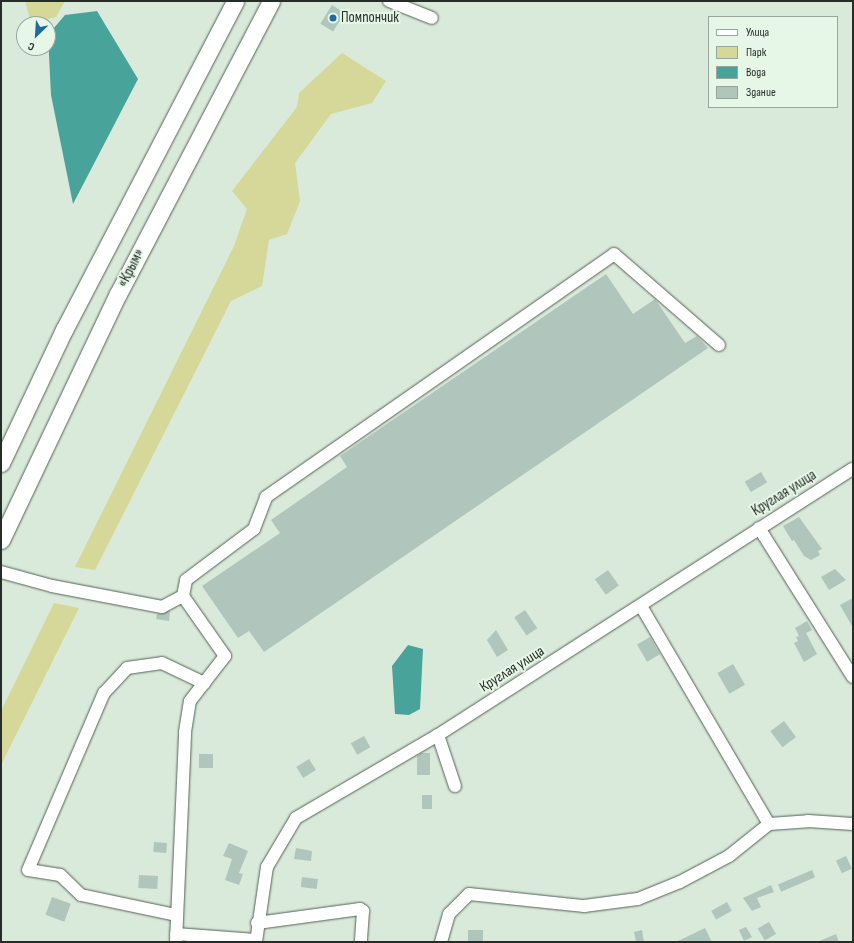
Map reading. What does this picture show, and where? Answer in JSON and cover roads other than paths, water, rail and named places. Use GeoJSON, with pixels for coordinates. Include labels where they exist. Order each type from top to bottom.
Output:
{"type":"FeatureCollection","features":[{"type":"Feature","properties":{"kind":"highway","name":"«Крым»"},"geometry":{"type":"LineString","coordinates":[[1,463],[64,330],[235,1]]}},
{"type":"Feature","properties":{"kind":"highway","name":"«Крым»"},"geometry":{"type":"LineString","coordinates":[[1,540],[118,294],[271,1]]}},
{"type":"Feature","properties":{"kind":"street"},"geometry":{"type":"LineString","coordinates":[[389,1],[432,18]]}},
{"type":"Feature","properties":{"kind":"street"},"geometry":{"type":"LineString","coordinates":[[256,941],[176,938],[185,732],[190,702],[225,656],[183,596],[186,580],[254,529],[266,496],[614,254],[719,345]]}},
{"type":"Feature","properties":{"kind":"street","name":"Круглая улица"},"geometry":{"type":"LineString","coordinates":[[256,941],[268,867],[296,818],[438,734],[641,606],[759,528],[853,469]]}},
{"type":"Feature","properties":{"kind":"street"},"geometry":{"type":"LineString","coordinates":[[759,528],[853,677]]}},
{"type":"Feature","properties":{"kind":"street"},"geometry":{"type":"LineString","coordinates":[[1,572],[52,586],[162,607],[183,596]]}},
{"type":"Feature","properties":{"kind":"street"},"geometry":{"type":"LineString","coordinates":[[641,606],[769,824]]}},
{"type":"Feature","properties":{"kind":"street"},"geometry":{"type":"LineString","coordinates":[[176,915],[81,895],[60,876],[28,870],[104,693],[127,668],[162,663],[204,684]]}},
{"type":"Feature","properties":{"kind":"street"},"geometry":{"type":"LineString","coordinates":[[438,734],[455,786]]}},
{"type":"Feature","properties":{"kind":"street"},"geometry":{"type":"LineString","coordinates":[[441,942],[450,914],[469,894],[584,906],[638,899],[680,882],[729,856],[769,824],[808,821],[853,824]]}},
{"type":"Feature","properties":{"kind":"street"},"geometry":{"type":"LineString","coordinates":[[258,923],[360,909],[363,911],[361,942]]}},
{"type":"Feature","properties":{"kind":"water"},"geometry":{"type":"Polygon","coordinates":[[[97,11],[138,79],[73,204],[51,95],[49,56],[56,56],[56,26],[65,15],[97,11]]]}},
{"type":"Feature","properties":{"kind":"water"},"geometry":{"type":"Polygon","coordinates":[[[408,645],[423,649],[420,709],[409,715],[395,714],[392,666],[408,645]]]}},
{"type":"Feature","properties":{"kind":"place","name":"Помпончик"},"geometry":{"type":"Point","coordinates":[333,18]}}]}
